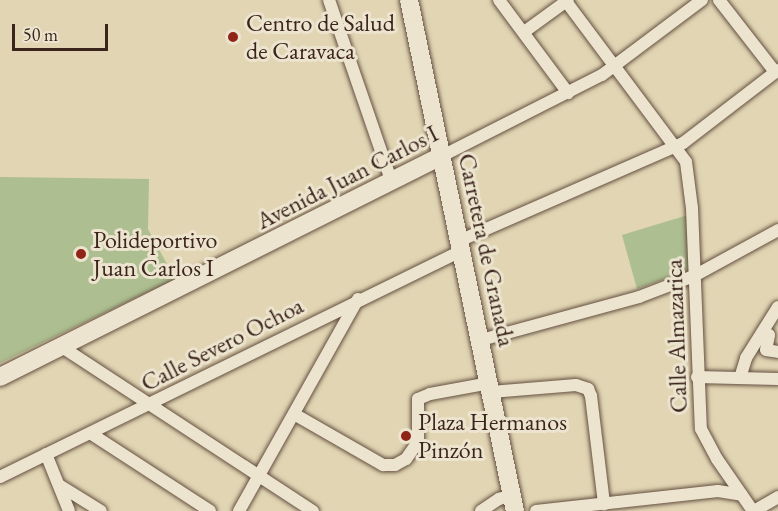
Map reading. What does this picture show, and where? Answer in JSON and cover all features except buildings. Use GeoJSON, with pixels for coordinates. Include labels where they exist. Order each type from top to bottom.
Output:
{"type":"FeatureCollection","features":[{"type":"Feature","properties":{"kind":"street"},"geometry":{"type":"LineString","coordinates":[[329,0],[391,180]]}},
{"type":"Feature","properties":{"kind":"street","name":"Carretera de Granada"},"geometry":{"type":"LineString","coordinates":[[409,0],[462,245],[514,503]]}},
{"type":"Feature","properties":{"kind":"street"},"geometry":{"type":"LineString","coordinates":[[500,0],[568,93]]}},
{"type":"Feature","properties":{"kind":"street"},"geometry":{"type":"LineString","coordinates":[[524,32],[567,0]]}},
{"type":"Feature","properties":{"kind":"street","name":"Calle Almazarica"},"geometry":{"type":"LineString","coordinates":[[567,0],[677,146],[689,170],[701,429],[717,459],[754,511]]}},
{"type":"Feature","properties":{"kind":"street","name":"Avenida Juan Carlos I"},"geometry":{"type":"LineString","coordinates":[[0,377],[568,93],[615,66],[702,0]]}},
{"type":"Feature","properties":{"kind":"street"},"geometry":{"type":"LineString","coordinates":[[720,0],[776,71]]}},
{"type":"Feature","properties":{"kind":"street","name":"Calle Severo Ochoa"},"geometry":{"type":"LineString","coordinates":[[0,477],[150,404],[462,245],[677,146],[697,135],[776,71]]}},
{"type":"Feature","properties":{"kind":"street"},"geometry":{"type":"LineString","coordinates":[[481,340],[639,297],[694,276],[778,230]]}},
{"type":"Feature","properties":{"kind":"street"},"geometry":{"type":"LineString","coordinates":[[239,511],[358,299]]}},
{"type":"Feature","properties":{"kind":"street"},"geometry":{"type":"LineString","coordinates":[[740,378],[746,358],[764,333],[778,307]]}},
{"type":"Feature","properties":{"kind":"street"},"geometry":{"type":"LineString","coordinates":[[764,333],[769,335],[766,350],[778,352]]}},
{"type":"Feature","properties":{"kind":"street"},"geometry":{"type":"LineString","coordinates":[[62,347],[313,511]]}},
{"type":"Feature","properties":{"kind":"street"},"geometry":{"type":"LineString","coordinates":[[697,377],[778,379]]}},
{"type":"Feature","properties":{"kind":"street"},"geometry":{"type":"LineString","coordinates":[[294,414],[383,465],[395,465],[406,459],[417,442],[418,399],[430,394],[491,387],[576,386],[585,388],[591,396],[604,504]]}},
{"type":"Feature","properties":{"kind":"street"},"geometry":{"type":"LineString","coordinates":[[90,433],[210,511]]}},
{"type":"Feature","properties":{"kind":"street"},"geometry":{"type":"LineString","coordinates":[[46,454],[69,511]]}},
{"type":"Feature","properties":{"kind":"street"},"geometry":{"type":"LineString","coordinates":[[59,484],[101,511]]}},
{"type":"Feature","properties":{"kind":"street"},"geometry":{"type":"LineString","coordinates":[[536,511],[718,491],[742,495]]}},
{"type":"Feature","properties":{"kind":"street"},"geometry":{"type":"LineString","coordinates":[[754,511],[778,497]]}},
{"type":"Feature","properties":{"kind":"street"},"geometry":{"type":"LineString","coordinates":[[481,511],[499,499],[514,503]]}},
{"type":"Feature","properties":{"kind":"green space","name":"Polideportivo Juan Carlos I"},"geometry":{"type":"Polygon","coordinates":[[[0,177],[149,179],[148,229],[175,279],[0,363],[0,177]]]}},
{"type":"Feature","properties":{"kind":"green space"},"geometry":{"type":"Polygon","coordinates":[[[688,215],[689,270],[637,289],[622,235],[688,215]]]}},
{"type":"Feature","properties":{"kind":"place","name":"Centro de Salud de Caravaca"},"geometry":{"type":"Point","coordinates":[233,37]}},
{"type":"Feature","properties":{"kind":"place","name":"Polideportivo Juan Carlos I"},"geometry":{"type":"Point","coordinates":[81,254]}},
{"type":"Feature","properties":{"kind":"place","name":"Plaza Hermanos Pinzón"},"geometry":{"type":"Point","coordinates":[406,436]}}]}
